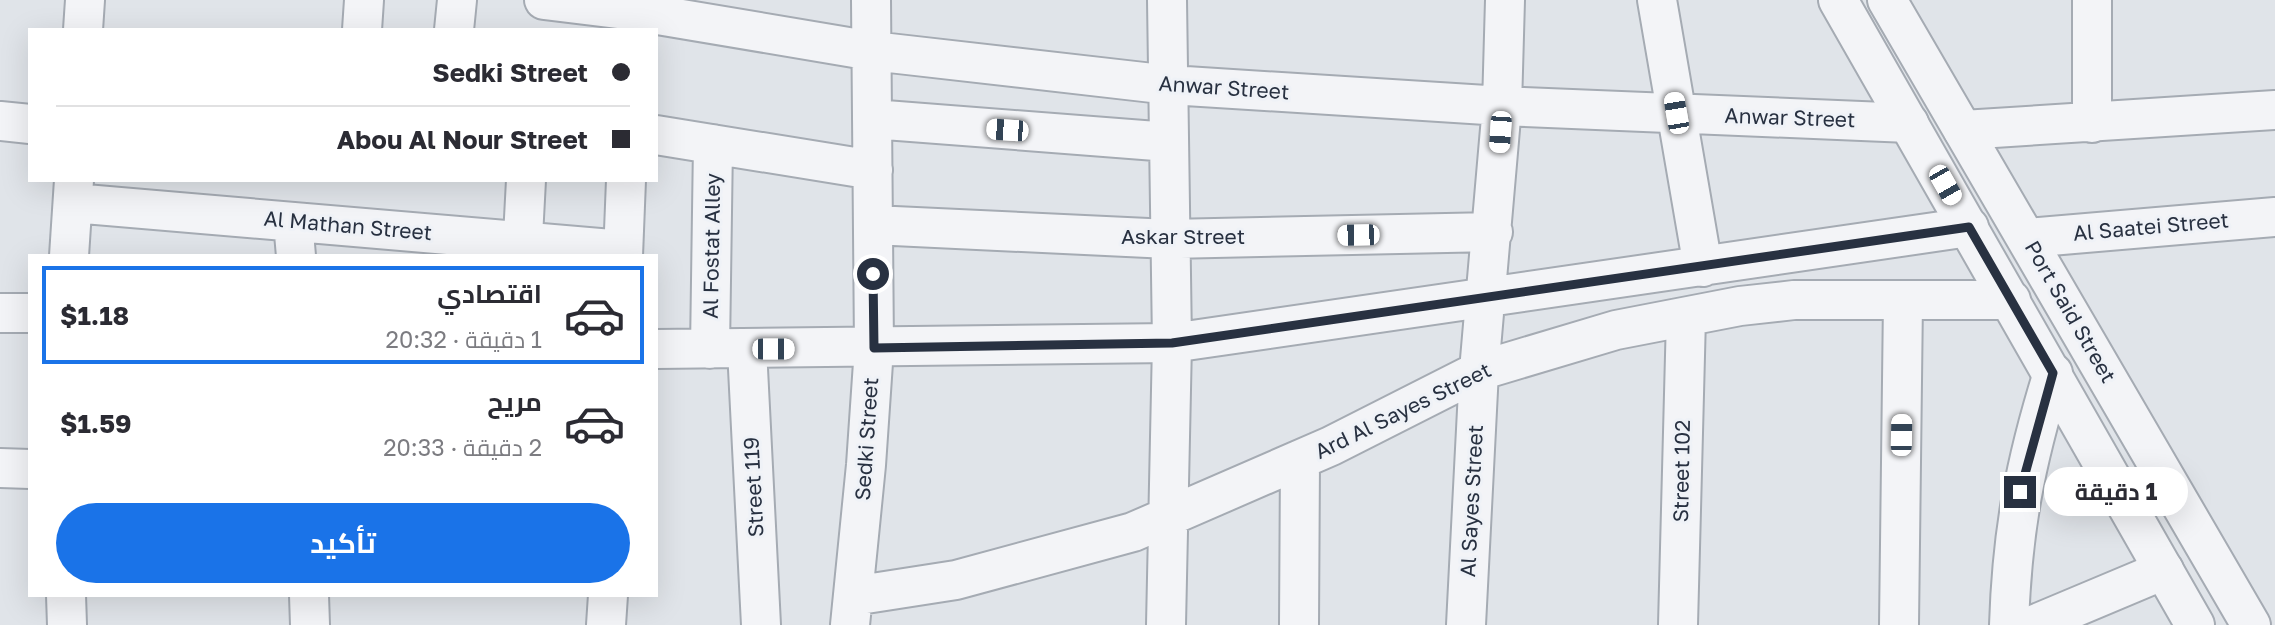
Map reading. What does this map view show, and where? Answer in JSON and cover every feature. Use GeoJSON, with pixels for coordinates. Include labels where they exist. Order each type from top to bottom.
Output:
{"type":"FeatureCollection","features":[{"type":"Feature","properties":{"kind":"street"},"geometry":{"type":"LineString","coordinates":[[83,28],[85,0]]}},
{"type":"Feature","properties":{"kind":"street"},"geometry":{"type":"LineString","coordinates":[[362,28],[365,0]]}},
{"type":"Feature","properties":{"kind":"street"},"geometry":{"type":"LineString","coordinates":[[454,28],[457,0]]}},
{"type":"Feature","properties":{"kind":"street"},"geometry":{"type":"LineString","coordinates":[[533,28],[535,0]]}},
{"type":"Feature","properties":{"kind":"street","name":"Anwar Street"},"geometry":{"type":"LineString","coordinates":[[544,0],[872,51],[1170,85],[1502,106],[1909,123]]}},
{"type":"Feature","properties":{"kind":"street","name":"Sedki Street"},"geometry":{"type":"LineString","coordinates":[[851,610],[866,466],[874,348],[871,0]]}},
{"type":"Feature","properties":{"kind":"street"},"geometry":{"type":"LineString","coordinates":[[1166,625],[1172,343],[1167,0]]}},
{"type":"Feature","properties":{"kind":"street","name":"Al Sayes Street"},"geometry":{"type":"LineString","coordinates":[[1466,625],[1479,372],[1488,299],[1502,106],[1505,0]]}},
{"type":"Feature","properties":{"kind":"street"},"geometry":{"type":"LineString","coordinates":[[1657,0],[1703,267]]}},
{"type":"Feature","properties":{"kind":"street"},"geometry":{"type":"LineString","coordinates":[[1838,0],[2195,625]]}},
{"type":"Feature","properties":{"kind":"street","name":"Port Said Street"},"geometry":{"type":"LineString","coordinates":[[1887,0],[2251,625]]}},
{"type":"Feature","properties":{"kind":"street"},"geometry":{"type":"LineString","coordinates":[[2092,0],[2092,123]]}},
{"type":"Feature","properties":{"kind":"street"},"geometry":{"type":"LineString","coordinates":[[1963,130],[2275,110]]}},
{"type":"Feature","properties":{"kind":"street"},"geometry":{"type":"LineString","coordinates":[[872,120],[1169,142]]}},
{"type":"Feature","properties":{"kind":"street"},"geometry":{"type":"LineString","coordinates":[[0,121],[28,124]]}},
{"type":"Feature","properties":{"kind":"street"},"geometry":{"type":"LineString","coordinates":[[658,135],[873,170]]}},
{"type":"Feature","properties":{"kind":"street","name":"Al Fostat Alley"},"geometry":{"type":"LineString","coordinates":[[713,144],[729,349]]}},
{"type":"Feature","properties":{"kind":"street"},"geometry":{"type":"LineString","coordinates":[[522,248],[526,182]]}},
{"type":"Feature","properties":{"kind":"street"},"geometry":{"type":"LineString","coordinates":[[623,253],[626,182]]}},
{"type":"Feature","properties":{"kind":"street"},"geometry":{"type":"LineString","coordinates":[[69,254],[73,191]]}},
{"type":"Feature","properties":{"kind":"street","name":"Al Mathan Street"},"geometry":{"type":"LineString","coordinates":[[73,191],[294,239],[623,253]]}},
{"type":"Feature","properties":{"kind":"street","name":"Al Saatei Street"},"geometry":{"type":"LineString","coordinates":[[2027,238],[2275,218]]}},
{"type":"Feature","properties":{"kind":"street","name":"Askar Street"},"geometry":{"type":"LineString","coordinates":[[873,225],[1169,240],[1493,232]]}},
{"type":"Feature","properties":{"kind":"street"},"geometry":{"type":"LineString","coordinates":[[658,349],[1172,343],[1969,227]]}},
{"type":"Feature","properties":{"kind":"street","name":"Ard Al Sayes Street"},"geometry":{"type":"LineString","coordinates":[[851,610],[1096,544],[1169,518],[1300,461],[1479,372],[1604,333],[1740,306],[1794,300],[2011,300]]}},
{"type":"Feature","properties":{"kind":"street"},"geometry":{"type":"LineString","coordinates":[[1899,625],[1903,300]]}},
{"type":"Feature","properties":{"kind":"street"},"geometry":{"type":"LineString","coordinates":[[0,313],[28,313]]}},
{"type":"Feature","properties":{"kind":"street","name":"Street 102"},"geometry":{"type":"LineString","coordinates":[[1678,625],[1686,317]]}},
{"type":"Feature","properties":{"kind":"street","name":"Street 119"},"geometry":{"type":"LineString","coordinates":[[729,349],[761,625]]}},
{"type":"Feature","properties":{"kind":"street"},"geometry":{"type":"LineString","coordinates":[[2009,625],[2011,553],[2020,492],[2053,373]]}},
{"type":"Feature","properties":{"kind":"street"},"geometry":{"type":"LineString","coordinates":[[1299,625],[1300,461]]}},
{"type":"Feature","properties":{"kind":"street"},"geometry":{"type":"LineString","coordinates":[[0,468],[28,469]]}},
{"type":"Feature","properties":{"kind":"street"},"geometry":{"type":"LineString","coordinates":[[2033,625],[2164,570]]}},
{"type":"Feature","properties":{"kind":"street"},"geometry":{"type":"LineString","coordinates":[[66,597],[67,625]]}},
{"type":"Feature","properties":{"kind":"street"},"geometry":{"type":"LineString","coordinates":[[309,597],[310,625]]}},
{"type":"Feature","properties":{"kind":"street"},"geometry":{"type":"LineString","coordinates":[[606,625],[608,597]]}},
{"type":"Feature","properties":{"kind":"route"},"geometry":{"type":"LineString","coordinates":[[873,274],[874,348],[1172,343],[1969,227],[2053,373],[2034,432],[2020,492]]}}]}
